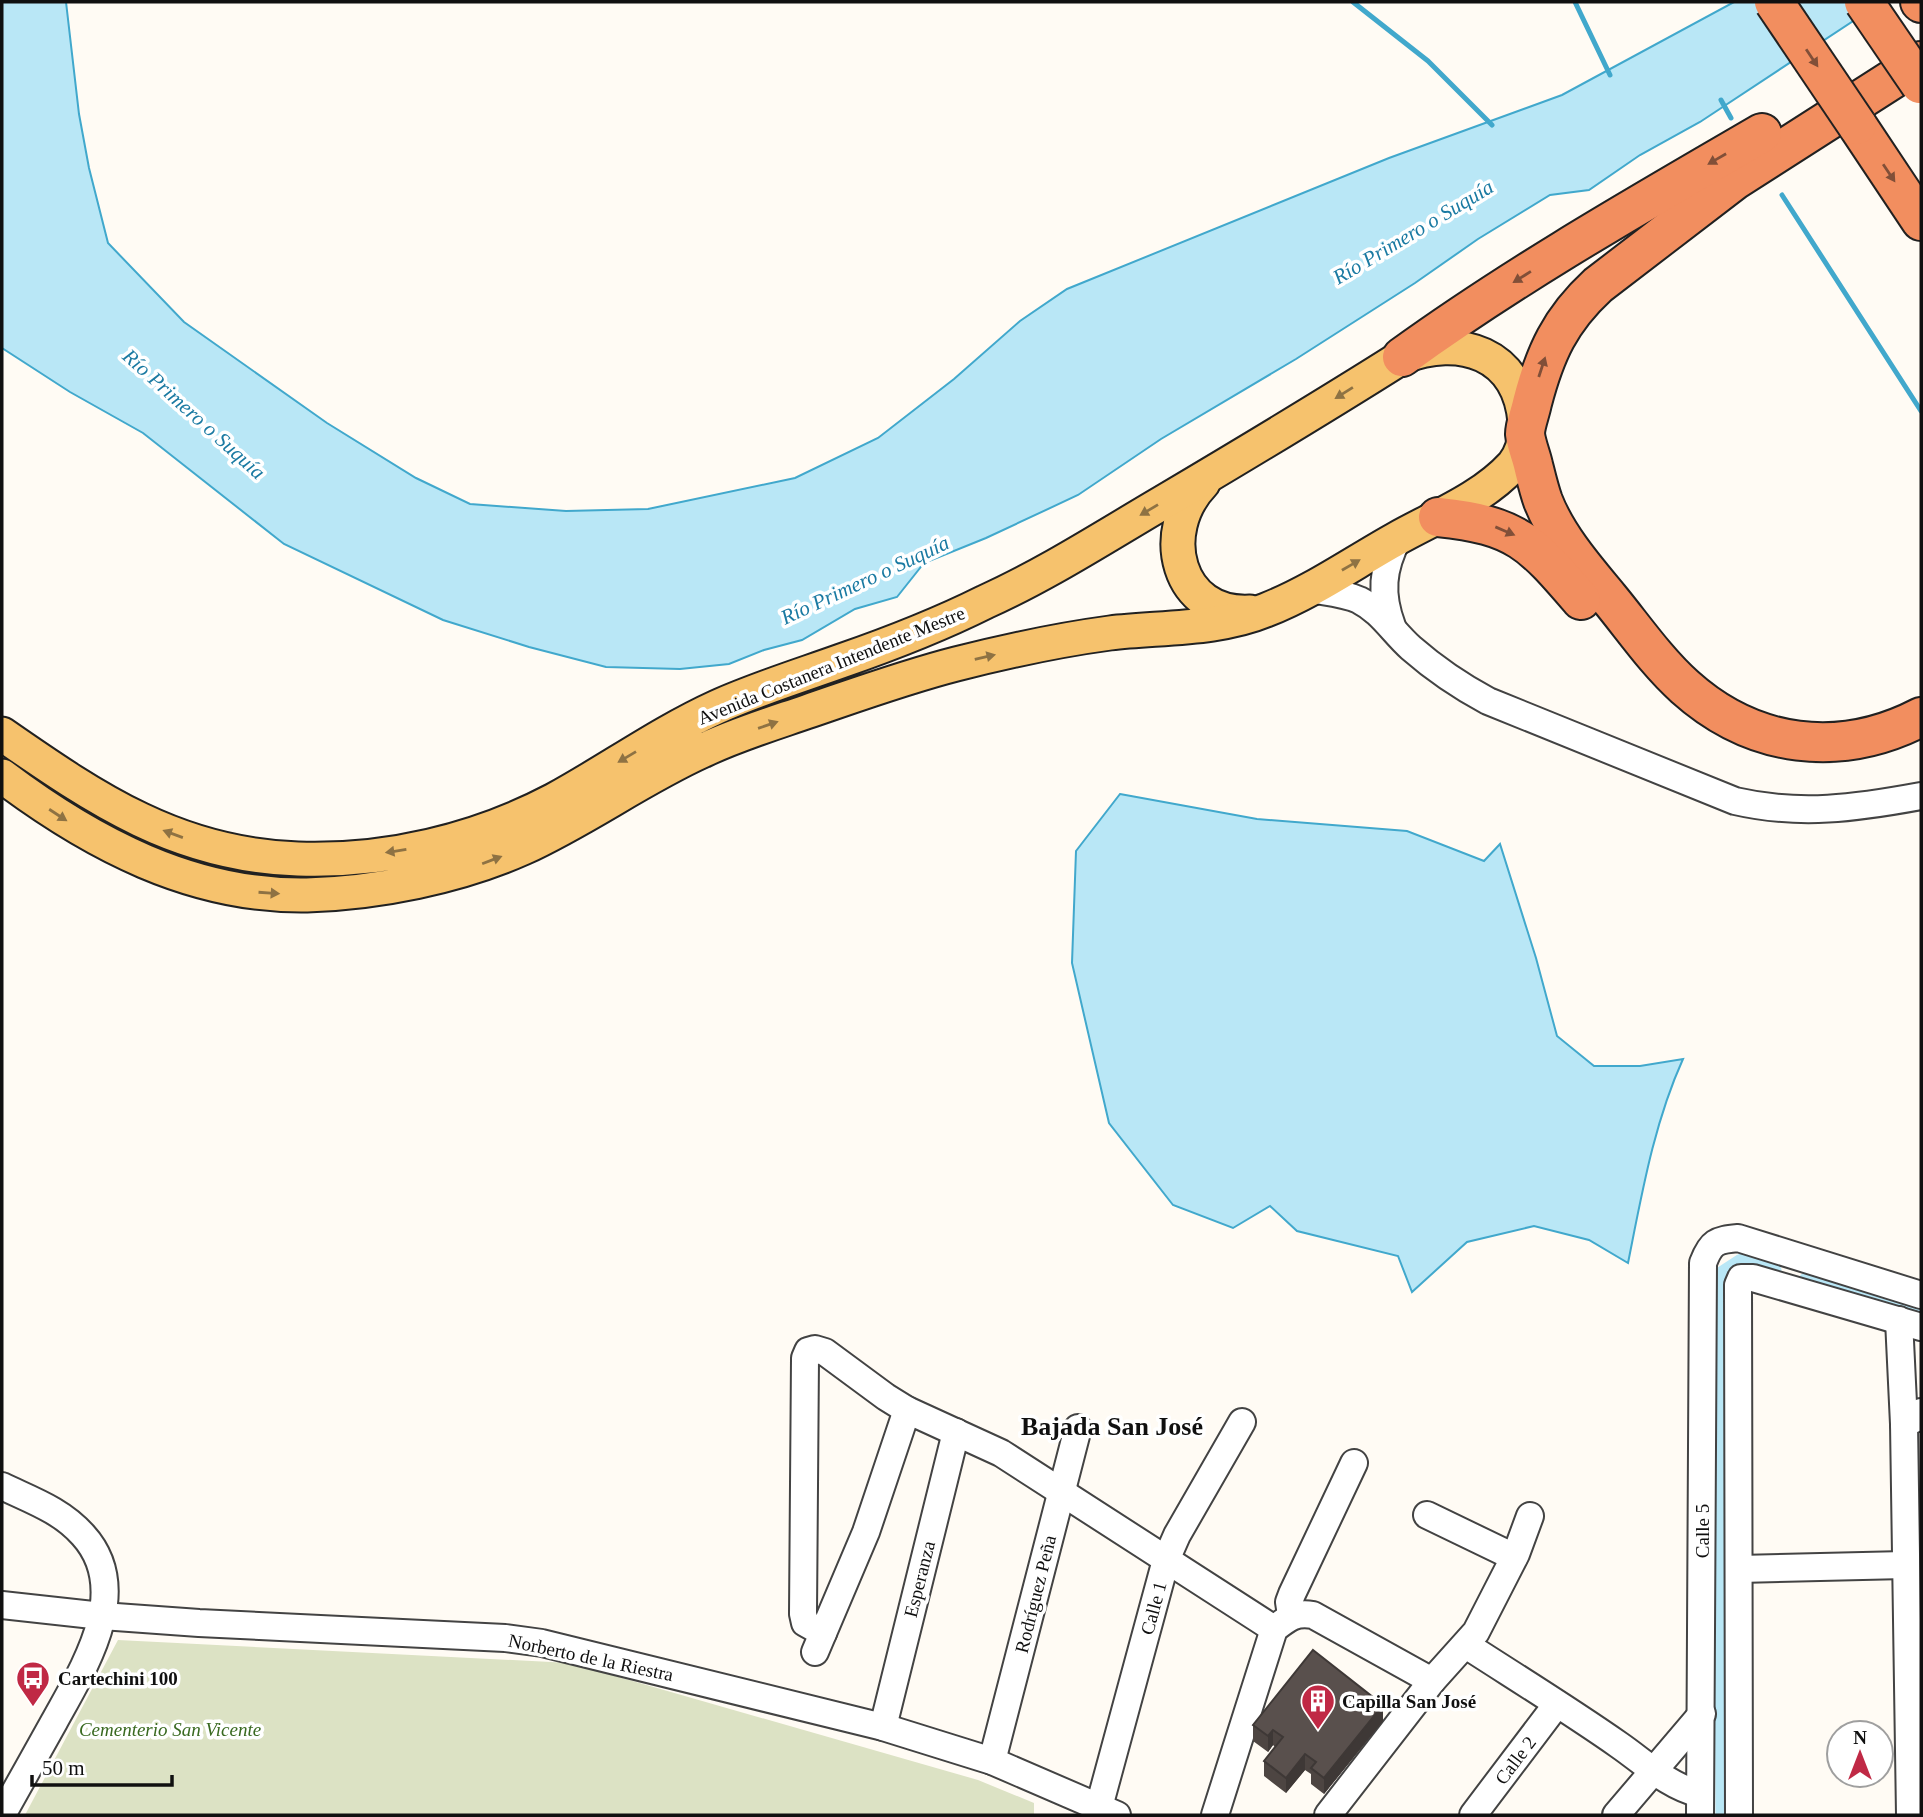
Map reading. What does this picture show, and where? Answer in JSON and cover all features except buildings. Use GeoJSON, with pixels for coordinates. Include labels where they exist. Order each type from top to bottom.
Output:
{"type":"FeatureCollection","features":[{"type":"Feature","properties":{"kind":"highway"},"geometry":{"type":"LineString","coordinates":[[1774,2],[1921,221]]}},
{"type":"Feature","properties":{"kind":"highway"},"geometry":{"type":"LineString","coordinates":[[1864,2],[1921,77],[1735,180],[1598,285],[1580,302],[1552,342],[1544,361],[1525,433],[1543,501],[1564,539],[1667,668],[1702,701],[1744,726],[1812,743],[1855,740],[1881,734],[1921,717]]}},
{"type":"Feature","properties":{"kind":"highway"},"geometry":{"type":"LineString","coordinates":[[1402,357],[1470,310],[1587,236],[1856,78],[1921,34]]}},
{"type":"Feature","properties":{"kind":"highway"},"geometry":{"type":"LineString","coordinates":[[1438,517],[1486,523],[1521,539],[1553,568],[1661,693],[1698,724],[1738,746],[1788,760],[1815,763],[1867,758],[1921,743]]}},
{"type":"Feature","properties":{"kind":"main road","name":"Avenida Costanera Intendente Mestre"},"geometry":{"type":"LineString","coordinates":[[2,734],[110,806],[153,827],[203,845],[243,854],[345,859],[437,844],[475,834],[551,801],[716,708],[890,643],[1001,595],[1063,562],[1216,472],[1402,357],[1437,347],[1466,349],[1488,357],[1506,373],[1522,406],[1525,433],[1519,458],[1500,478],[1438,517],[1270,609],[1233,620],[1061,640],[967,661],[915,676],[771,724],[704,750],[669,766],[560,829],[485,863],[433,877],[342,893],[303,895],[261,893],[172,874],[128,855],[78,828],[2,776]]}},
{"type":"Feature","properties":{"kind":"main road"},"geometry":{"type":"LineString","coordinates":[[1216,472],[1196,491],[1183,511],[1177,534],[1179,560],[1191,585],[1204,599],[1217,607],[1245,612],[1270,609]]}},
{"type":"Feature","properties":{"kind":"street"},"geometry":{"type":"LineString","coordinates":[[1393,628],[1386,609],[1383,578],[1391,550],[1398,538]]}},
{"type":"Feature","properties":{"kind":"street"},"geometry":{"type":"LineString","coordinates":[[1310,589],[1357,599],[1371,607],[1409,646],[1430,663],[1457,684],[1488,701],[1735,801],[1765,808],[1798,811],[1832,810],[1921,796]]}},
{"type":"Feature","properties":{"kind":"street","name":"Calle 5"},"geometry":{"type":"LineString","coordinates":[[1700,1805],[1703,1263],[1708,1248],[1720,1239],[1738,1238],[1921,1295]]}},
{"type":"Feature","properties":{"kind":"street"},"geometry":{"type":"LineString","coordinates":[[1739,1815],[1738,1285],[1741,1278],[1753,1278],[1910,1323],[1912,1418],[1906,1565],[1910,1815]]}},
{"type":"Feature","properties":{"kind":"street"},"geometry":{"type":"LineString","coordinates":[[907,1410],[875,1509],[819,1643],[805,1623],[803,1614],[805,1358],[808,1351],[815,1349],[825,1352],[907,1410],[1001,1453],[1166,1560],[1282,1622]]}},
{"type":"Feature","properties":{"kind":"street","name":"Calle 1"},"geometry":{"type":"LineString","coordinates":[[1108,1811],[1166,1560],[1177,1535],[1242,1422]]}},
{"type":"Feature","properties":{"kind":"street","name":"Rodríguez Peña"},"geometry":{"type":"LineString","coordinates":[[992,1761],[1078,1428]]}},
{"type":"Feature","properties":{"kind":"street","name":"Esperanza"},"geometry":{"type":"LineString","coordinates":[[883,1727],[956,1432]]}},
{"type":"Feature","properties":{"kind":"street"},"geometry":{"type":"LineString","coordinates":[[1215,1815],[1292,1594],[1354,1463]]}},
{"type":"Feature","properties":{"kind":"street"},"geometry":{"type":"LineString","coordinates":[[2,1486],[60,1514],[85,1537],[99,1560],[104,1580],[102,1616],[82,1670],[2,1815]]}},
{"type":"Feature","properties":{"kind":"street"},"geometry":{"type":"LineString","coordinates":[[1427,1515],[1514,1557]]}},
{"type":"Feature","properties":{"kind":"street"},"geometry":{"type":"LineString","coordinates":[[1328,1815],[1432,1681],[1476,1632],[1514,1557],[1530,1516]]}},
{"type":"Feature","properties":{"kind":"street"},"geometry":{"type":"LineString","coordinates":[[1739,1569],[1906,1565]]}},
{"type":"Feature","properties":{"kind":"street","name":"Norberto de la Riestra"},"geometry":{"type":"LineString","coordinates":[[2,1605],[102,1616],[505,1638],[542,1643],[883,1727],[992,1761],[1108,1811]]}},
{"type":"Feature","properties":{"kind":"street"},"geometry":{"type":"LineString","coordinates":[[1282,1622],[1302,1613],[1313,1615],[1432,1681]]}},
{"type":"Feature","properties":{"kind":"street"},"geometry":{"type":"LineString","coordinates":[[1466,1645],[1620,1745],[1684,1790],[1700,1805]]}},
{"type":"Feature","properties":{"kind":"street","name":"Calle 2"},"geometry":{"type":"LineString","coordinates":[[1473,1815],[1557,1704]]}},
{"type":"Feature","properties":{"kind":"street"},"geometry":{"type":"LineString","coordinates":[[1616,1815],[1702,1714]]}},
{"type":"Feature","properties":{"kind":"green space","name":"Cementerio San Vicente"},"geometry":{"type":"Polygon","coordinates":[[[118,1640],[570,1663],[978,1780],[1034,1803],[1034,1815],[25,1815],[118,1640]]]}},
{"type":"Feature","properties":{"kind":"water","name":"Río Primero o Suquía"},"geometry":{"type":"Polygon","coordinates":[[[2,2],[66,2],[79,114],[108,243],[184,322],[327,423],[416,478],[470,504],[566,511],[648,509],[795,478],[878,438],[954,379],[1020,321],[1067,289],[1389,158],[1562,95],[1734,2],[1882,2],[1700,122],[1640,155],[1589,190],[1550,195],[1478,239],[1415,283],[1296,359],[1161,439],[1078,495],[986,538],[924,563],[897,597],[855,609],[802,640],[764,650],[729,664],[680,669],[606,667],[529,647],[443,620],[284,544],[143,433],[70,392],[2,348],[2,2]]]}},
{"type":"Feature","properties":{"kind":"water"},"geometry":{"type":"Polygon","coordinates":[[[1120,794],[1257,819],[1407,831],[1484,861],[1500,844],[1557,1036],[1594,1066],[1640,1066],[1683,1059],[1657,1133],[1628,1263],[1589,1240],[1534,1226],[1467,1242],[1412,1292],[1398,1256],[1297,1231],[1270,1206],[1233,1228],[1173,1205],[1109,1123],[1072,963],[1076,851],[1120,794]]]}},
{"type":"Feature","properties":{"kind":"waterway"},"geometry":{"type":"LineString","coordinates":[[1353,2],[1428,61],[1492,125]]}},
{"type":"Feature","properties":{"kind":"waterway"},"geometry":{"type":"LineString","coordinates":[[1575,2],[1610,75]]}},
{"type":"Feature","properties":{"kind":"waterway"},"geometry":{"type":"LineString","coordinates":[[1721,100],[1731,118]]}},
{"type":"Feature","properties":{"kind":"waterway"},"geometry":{"type":"LineString","coordinates":[[1782,195],[1921,411]]}},
{"type":"Feature","properties":{"kind":"waterway"},"geometry":{"type":"LineString","coordinates":[[1725,1815],[1722,1276],[1742,1263],[1772,1271]]}},
{"type":"Feature","properties":{"kind":"waterway"},"geometry":{"type":"LineString","coordinates":[[1808,1281],[1921,1311]]}},
{"type":"Feature","properties":{"kind":"place","name":"Cartechini 100"},"geometry":{"type":"Point","coordinates":[33,1708]}},
{"type":"Feature","properties":{"kind":"place","name":"Capilla San José"},"geometry":{"type":"Point","coordinates":[1318,1731]}},
{"type":"Feature","properties":{"kind":"district","name":"Bajada San José"},"geometry":{"type":"Point","coordinates":[1112,1426]}}]}
